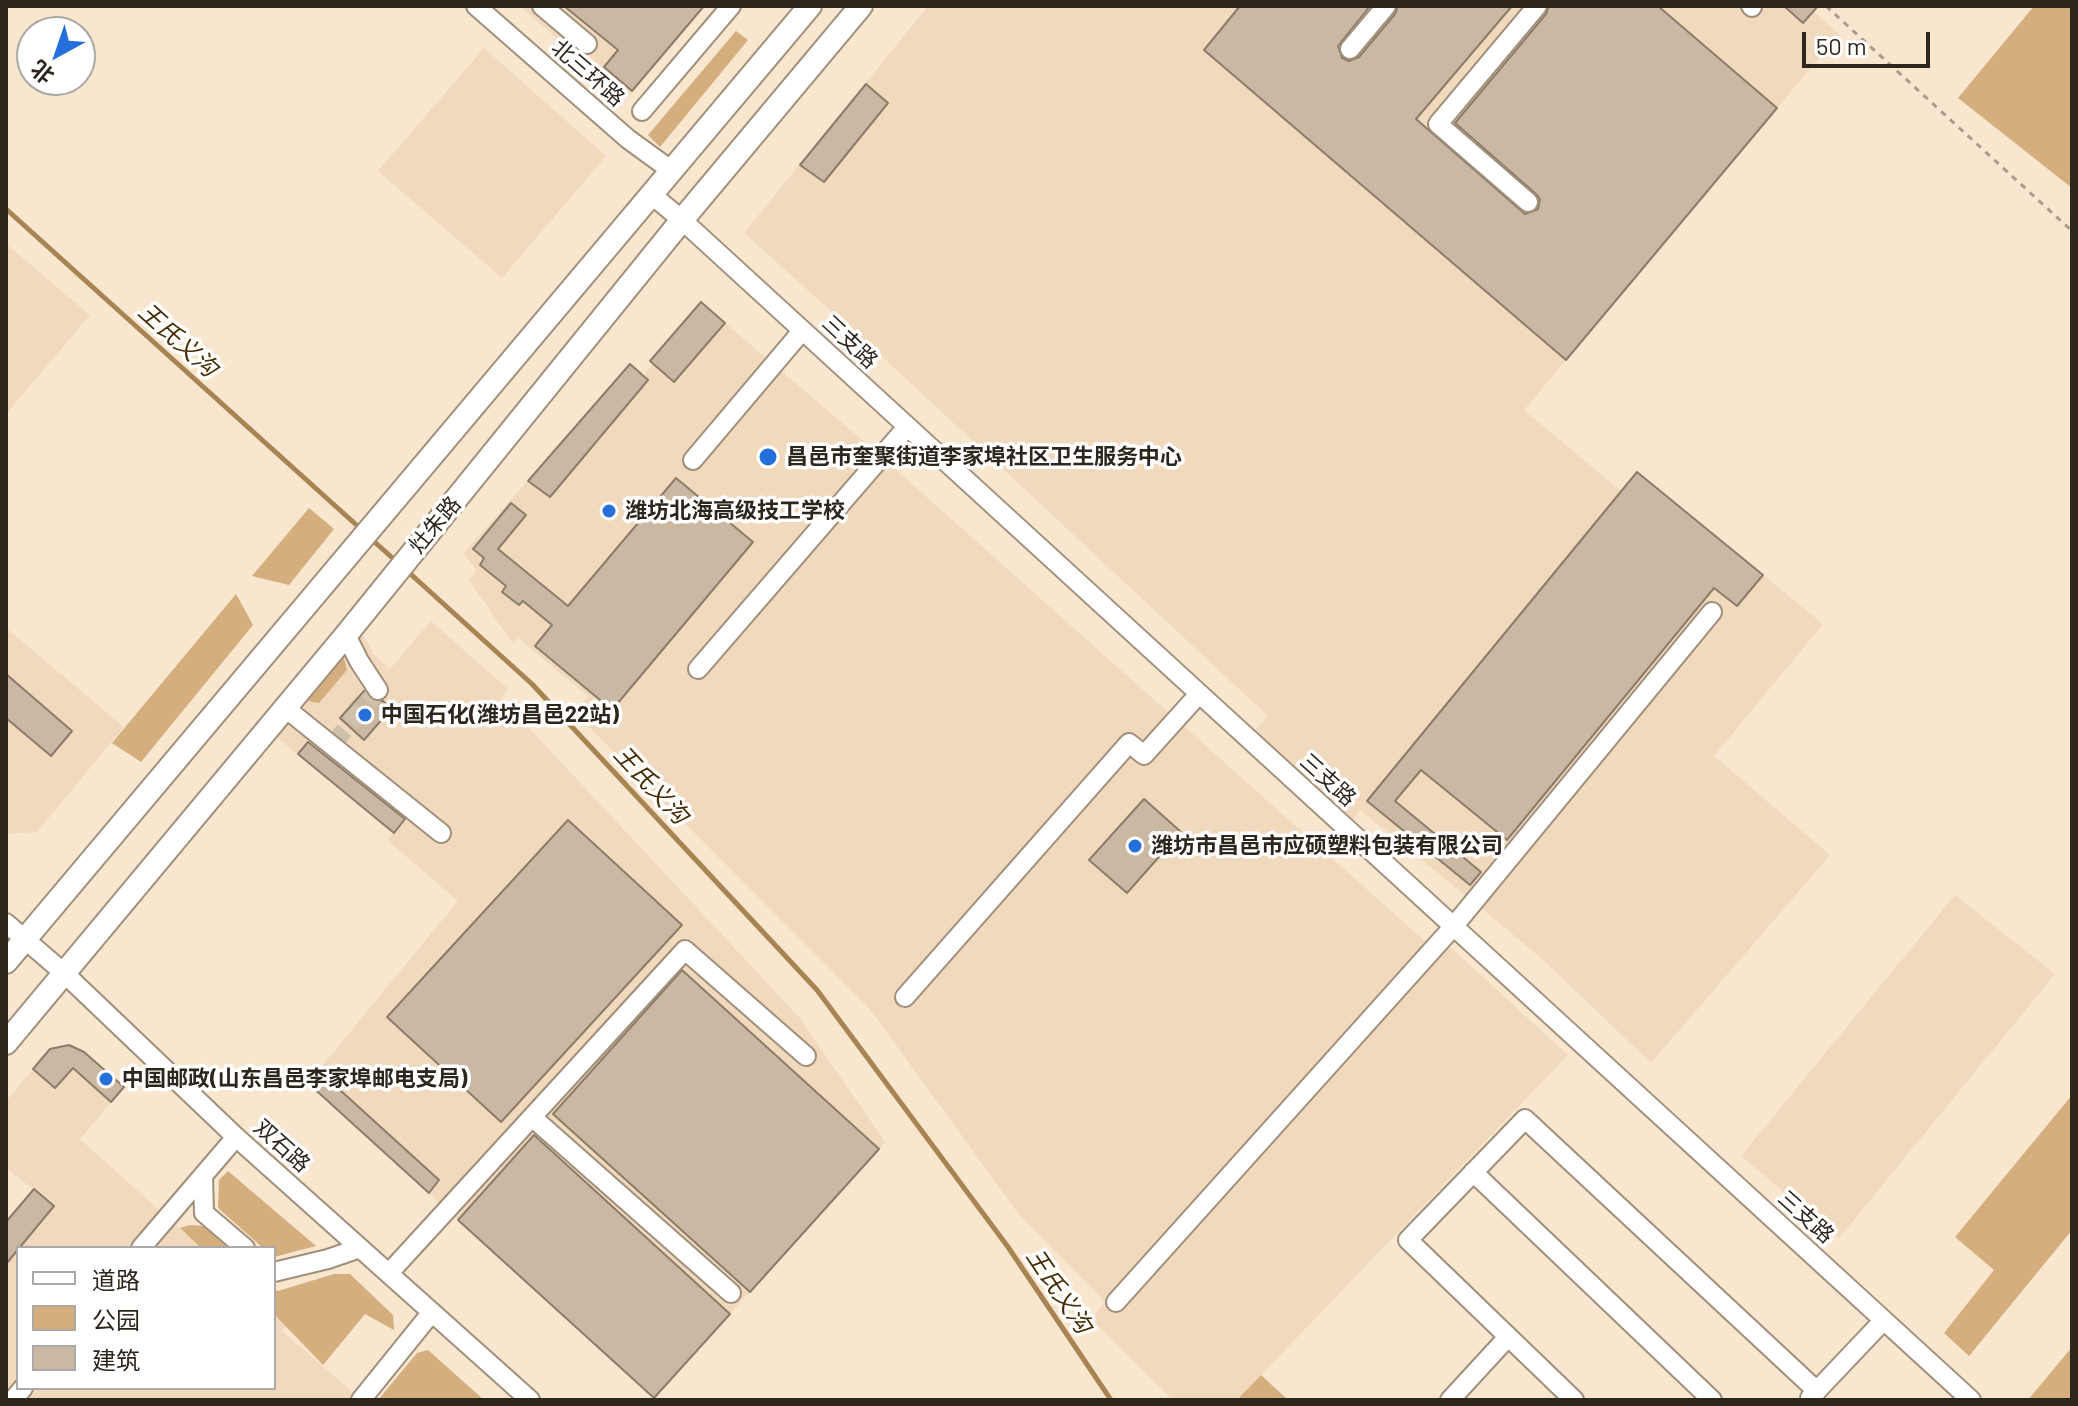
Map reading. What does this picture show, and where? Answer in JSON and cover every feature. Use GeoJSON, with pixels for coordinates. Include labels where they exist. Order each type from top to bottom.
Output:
{"type":"FeatureCollection","features":[{"type":"Feature","properties":{"kind":"main road"},"geometry":{"type":"LineString","coordinates":[[6,962],[810,6]]}},
{"type":"Feature","properties":{"kind":"main road","name":"灶朱路"},"geometry":{"type":"LineString","coordinates":[[6,1043],[346,635],[682,220],[861,6]]}},
{"type":"Feature","properties":{"kind":"street","name":"北三环路"},"geometry":{"type":"LineString","coordinates":[[476,6],[628,139],[672,171]]}},
{"type":"Feature","properties":{"kind":"street"},"geometry":{"type":"LineString","coordinates":[[542,6],[587,44]]}},
{"type":"Feature","properties":{"kind":"street"},"geometry":{"type":"LineString","coordinates":[[642,111],[731,6]]}},
{"type":"Feature","properties":{"kind":"street"},"geometry":{"type":"LineString","coordinates":[[1350,49],[1386,6]]}},
{"type":"Feature","properties":{"kind":"street"},"geometry":{"type":"LineString","coordinates":[[1528,202],[1438,124],[1537,6]]}},
{"type":"Feature","properties":{"kind":"street","name":"三支路"},"geometry":{"type":"LineString","coordinates":[[652,195],[1971,1400]]}},
{"type":"Feature","properties":{"kind":"street"},"geometry":{"type":"LineString","coordinates":[[693,460],[802,331]]}},
{"type":"Feature","properties":{"kind":"street"},"geometry":{"type":"LineString","coordinates":[[698,669],[907,427]]}},
{"type":"Feature","properties":{"kind":"street"},"geometry":{"type":"LineString","coordinates":[[1116,1302],[1453,927],[1712,612]]}},
{"type":"Feature","properties":{"kind":"street"},"geometry":{"type":"LineString","coordinates":[[346,635],[378,690]]}},
{"type":"Feature","properties":{"kind":"street"},"geometry":{"type":"LineString","coordinates":[[905,997],[1129,743],[1144,755],[1199,694]]}},
{"type":"Feature","properties":{"kind":"street"},"geometry":{"type":"LineString","coordinates":[[284,707],[441,833]]}},
{"type":"Feature","properties":{"kind":"street","name":"双石路"},"geometry":{"type":"LineString","coordinates":[[6,923],[64,973],[236,1137],[530,1400]]}},
{"type":"Feature","properties":{"kind":"street"},"geometry":{"type":"LineString","coordinates":[[389,1273],[685,950],[806,1056]]}},
{"type":"Feature","properties":{"kind":"street"},"geometry":{"type":"LineString","coordinates":[[532,1117],[731,1293]]}},
{"type":"Feature","properties":{"kind":"street"},"geometry":{"type":"LineString","coordinates":[[1574,1400],[1408,1240],[1525,1119],[1813,1396],[1883,1321]]}},
{"type":"Feature","properties":{"kind":"street"},"geometry":{"type":"LineString","coordinates":[[143,1246],[236,1137]]}},
{"type":"Feature","properties":{"kind":"street"},"geometry":{"type":"LineString","coordinates":[[1473,1172],[1712,1400]]}},
{"type":"Feature","properties":{"kind":"street"},"geometry":{"type":"LineString","coordinates":[[203,1176],[204,1213],[243,1246]]}},
{"type":"Feature","properties":{"kind":"street"},"geometry":{"type":"LineString","coordinates":[[276,1272],[360,1248]]}},
{"type":"Feature","properties":{"kind":"street"},"geometry":{"type":"LineString","coordinates":[[361,1400],[432,1312]]}},
{"type":"Feature","properties":{"kind":"street"},"geometry":{"type":"LineString","coordinates":[[1450,1400],[1508,1337]]}},
{"type":"Feature","properties":{"kind":"path"},"geometry":{"type":"LineString","coordinates":[[1826,6],[2072,231]]}},
{"type":"Feature","properties":{"kind":"shaded area"},"geometry":{"type":"Polygon","coordinates":[[[519,6],[704,6],[627,98],[519,6]]]}},
{"type":"Feature","properties":{"kind":"shaded area"},"geometry":{"type":"Polygon","coordinates":[[[928,6],[1807,6],[1839,34],[1524,410],[1621,491],[1637,472],[1823,624],[1714,756],[1830,855],[1651,1063],[1504,927],[1360,810],[1352,821],[1252,734],[1268,716],[888,362],[744,233],[928,6]]]}},
{"type":"Feature","properties":{"kind":"shaded area"},"geometry":{"type":"Polygon","coordinates":[[[484,48],[606,156],[502,278],[378,171],[484,48]]]}},
{"type":"Feature","properties":{"kind":"shaded area"},"geometry":{"type":"Polygon","coordinates":[[[6,244],[90,315],[6,414],[6,244]]]}},
{"type":"Feature","properties":{"kind":"shaded area"},"geometry":{"type":"Polygon","coordinates":[[[725,323],[875,451],[1427,943],[1442,951],[1448,945],[1568,1055],[1237,1400],[1173,1400],[1091,1319],[1105,1302],[1017,1212],[870,1009],[575,713],[588,696],[518,638],[513,644],[469,580],[477,569],[463,554],[630,364],[643,376],[653,364],[674,382],[725,323]]]}},
{"type":"Feature","properties":{"kind":"shaded area"},"geometry":{"type":"Polygon","coordinates":[[[431,621],[508,689],[501,698],[799,1017],[885,1142],[654,1398],[308,1083],[458,901],[388,841],[393,833],[274,735],[361,632],[375,656],[390,669],[431,621]]]}},
{"type":"Feature","properties":{"kind":"shaded area"},"geometry":{"type":"Polygon","coordinates":[[[6,628],[124,727],[37,832],[6,834],[6,628]]]}},
{"type":"Feature","properties":{"kind":"shaded area"},"geometry":{"type":"Polygon","coordinates":[[[1955,895],[2055,974],[1839,1238],[1741,1156],[1955,895]]]}},
{"type":"Feature","properties":{"kind":"shaded area"},"geometry":{"type":"Polygon","coordinates":[[[69,1045],[84,1052],[124,1087],[80,1139],[199,1246],[16,1246],[16,1390],[276,1390],[276,1316],[286,1325],[282,1331],[362,1400],[6,1400],[6,1223],[33,1189],[6,1168],[6,1101],[50,1049],[69,1045]]]}},
{"type":"Feature","properties":{"kind":"green space"},"geometry":{"type":"Polygon","coordinates":[[[2034,6],[2072,6],[2072,188],[1958,98],[2034,6]]]}},
{"type":"Feature","properties":{"kind":"green space"},"geometry":{"type":"Polygon","coordinates":[[[736,31],[748,40],[660,147],[648,135],[736,31]]]}},
{"type":"Feature","properties":{"kind":"green space"},"geometry":{"type":"Polygon","coordinates":[[[309,508],[334,529],[289,585],[252,576],[309,508]]]}},
{"type":"Feature","properties":{"kind":"green space"},"geometry":{"type":"Polygon","coordinates":[[[236,594],[253,625],[141,762],[112,743],[236,594]]]}},
{"type":"Feature","properties":{"kind":"green space"},"geometry":{"type":"Polygon","coordinates":[[[343,654],[347,670],[319,703],[303,700],[343,654]]]}},
{"type":"Feature","properties":{"kind":"green space"},"geometry":{"type":"Polygon","coordinates":[[[2072,1095],[2072,1230],[1969,1356],[1944,1333],[1994,1270],[1955,1237],[2072,1095]]]}},
{"type":"Feature","properties":{"kind":"green space"},"geometry":{"type":"Polygon","coordinates":[[[228,1171],[316,1246],[276,1256],[276,1246],[261,1246],[218,1208],[219,1180],[228,1171]]]}},
{"type":"Feature","properties":{"kind":"green space"},"geometry":{"type":"Polygon","coordinates":[[[203,1226],[226,1246],[199,1246],[180,1228],[203,1226]]]}},
{"type":"Feature","properties":{"kind":"green space"},"geometry":{"type":"Polygon","coordinates":[[[334,1274],[350,1274],[393,1315],[394,1330],[365,1314],[323,1365],[276,1316],[276,1290],[334,1274]]]}},
{"type":"Feature","properties":{"kind":"green space"},"geometry":{"type":"Polygon","coordinates":[[[2072,1347],[2072,1400],[2028,1400],[2072,1347]]]}},
{"type":"Feature","properties":{"kind":"green space"},"geometry":{"type":"Polygon","coordinates":[[[428,1350],[484,1400],[378,1400],[417,1353],[428,1350]]]}},
{"type":"Feature","properties":{"kind":"green space"},"geometry":{"type":"Polygon","coordinates":[[[1261,1375],[1288,1400],[1237,1400],[1261,1375]]]}},
{"type":"Feature","properties":{"kind":"building"},"geometry":{"type":"Polygon","coordinates":[[[564,6],[704,6],[632,91],[604,67],[618,50],[564,6]]]}},
{"type":"Feature","properties":{"kind":"building"},"geometry":{"type":"Polygon","coordinates":[[[1240,6],[1370,6],[1338,46],[1342,58],[1349,61],[1359,57],[1395,14],[1398,6],[1512,6],[1416,119],[1525,214],[1538,209],[1540,199],[1455,123],[1546,14],[1549,6],[1658,6],[1777,108],[1566,360],[1204,50],[1240,6]]]}},
{"type":"Feature","properties":{"kind":"building"},"geometry":{"type":"Polygon","coordinates":[[[1784,6],[1818,6],[1803,23],[1784,6]]]}},
{"type":"Feature","properties":{"kind":"building"},"geometry":{"type":"Polygon","coordinates":[[[866,84],[888,103],[824,182],[800,165],[866,84]]]}},
{"type":"Feature","properties":{"kind":"building"},"geometry":{"type":"Polygon","coordinates":[[[701,302],[725,323],[674,382],[650,361],[701,302]]]}},
{"type":"Feature","properties":{"kind":"building"},"geometry":{"type":"Polygon","coordinates":[[[630,364],[648,380],[550,497],[528,481],[630,364]]]}},
{"type":"Feature","properties":{"kind":"building"},"geometry":{"type":"Polygon","coordinates":[[[1637,472],[1763,575],[1737,606],[1714,588],[1507,840],[1421,770],[1395,801],[1481,872],[1470,885],[1367,801],[1637,472]]]}},
{"type":"Feature","properties":{"kind":"building"},"geometry":{"type":"Polygon","coordinates":[[[676,478],[753,542],[612,710],[535,646],[552,625],[523,601],[519,605],[502,592],[506,586],[480,565],[484,558],[473,549],[511,503],[526,515],[498,549],[568,606],[676,478]]]}},
{"type":"Feature","properties":{"kind":"building"},"geometry":{"type":"Polygon","coordinates":[[[6,674],[72,731],[51,756],[6,718],[6,674]]]}},
{"type":"Feature","properties":{"kind":"building"},"geometry":{"type":"Polygon","coordinates":[[[364,691],[372,700],[383,701],[391,709],[364,740],[340,718],[364,691]]]}},
{"type":"Feature","properties":{"kind":"building"},"geometry":{"type":"Polygon","coordinates":[[[308,742],[405,819],[394,833],[298,754],[308,742]]]}},
{"type":"Feature","properties":{"kind":"building","name":"潍坊市昌邑市应硕塑料包装有限公司"},"geometry":{"type":"Polygon","coordinates":[[[1144,799],[1181,832],[1127,893],[1089,860],[1144,799]]]}},
{"type":"Feature","properties":{"kind":"building"},"geometry":{"type":"Polygon","coordinates":[[[568,820],[682,925],[501,1122],[387,1017],[568,820]]]}},
{"type":"Feature","properties":{"kind":"building"},"geometry":{"type":"Polygon","coordinates":[[[682,970],[879,1149],[750,1292],[553,1114],[682,970]]]}},
{"type":"Feature","properties":{"kind":"building"},"geometry":{"type":"Polygon","coordinates":[[[69,1045],[84,1052],[124,1087],[111,1102],[73,1068],[55,1088],[33,1069],[50,1049],[69,1045]]]}},
{"type":"Feature","properties":{"kind":"building"},"geometry":{"type":"Polygon","coordinates":[[[318,1070],[439,1180],[429,1193],[308,1083],[318,1070]]]}},
{"type":"Feature","properties":{"kind":"building"},"geometry":{"type":"Polygon","coordinates":[[[534,1135],[730,1314],[654,1398],[458,1220],[534,1135]]]}},
{"type":"Feature","properties":{"kind":"building"},"geometry":{"type":"Polygon","coordinates":[[[34,1189],[54,1206],[21,1246],[16,1246],[16,1252],[6,1264],[6,1222],[34,1189]]]}},
{"type":"Feature","properties":{"kind":"waterway","name":"王氏义沟"},"geometry":{"type":"LineString","coordinates":[[6,209],[362,530]]}},
{"type":"Feature","properties":{"kind":"waterway","name":"王氏义沟"},"geometry":{"type":"LineString","coordinates":[[369,537],[397,562]]}},
{"type":"Feature","properties":{"kind":"waterway","name":"王氏义沟"},"geometry":{"type":"LineString","coordinates":[[405,569],[532,684],[817,990],[1008,1247],[1111,1400]]}},
{"type":"Feature","properties":{"kind":"tunnel"},"geometry":{"type":"LineString","coordinates":[[333,744],[378,690]]}},
{"type":"Feature","properties":{"kind":"place","name":"昌邑市奎聚街道李家埠社区卫生服务中心"},"geometry":{"type":"Point","coordinates":[768,457]}},
{"type":"Feature","properties":{"kind":"place","name":"潍坊北海高级技工学校"},"geometry":{"type":"Point","coordinates":[609,511]}},
{"type":"Feature","properties":{"kind":"place","name":"中国石化(潍坊昌邑22站)"},"geometry":{"type":"Point","coordinates":[365,715]}},
{"type":"Feature","properties":{"kind":"place","name":"潍坊市昌邑市应硕塑料包装有限公司"},"geometry":{"type":"Point","coordinates":[1135,846]}},
{"type":"Feature","properties":{"kind":"place","name":"中国邮政(山东昌邑李家埠邮电支局)"},"geometry":{"type":"Point","coordinates":[106,1079]}}]}
